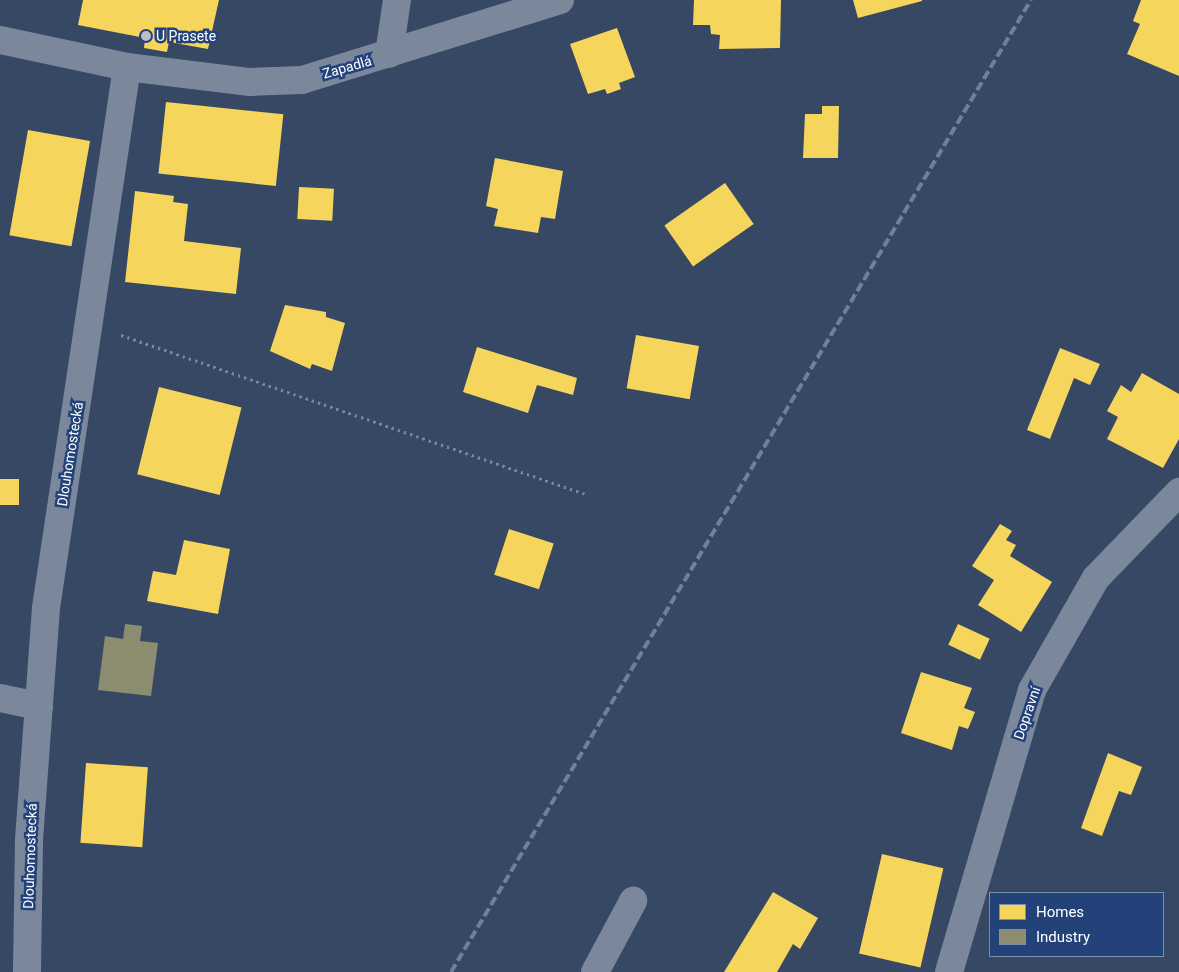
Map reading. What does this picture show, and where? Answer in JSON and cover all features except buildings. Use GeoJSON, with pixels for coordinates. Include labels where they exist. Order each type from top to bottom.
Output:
{"type":"FeatureCollection","features":[{"type":"Feature","properties":{"kind":"street"},"geometry":{"type":"LineString","coordinates":[[389,54],[397,0]]}},
{"type":"Feature","properties":{"kind":"street","name":"Zapadlá"},"geometry":{"type":"LineString","coordinates":[[127,67],[250,82],[302,80],[560,0]]}},
{"type":"Feature","properties":{"kind":"street"},"geometry":{"type":"LineString","coordinates":[[0,40],[127,67]]}},
{"type":"Feature","properties":{"kind":"street","name":"Dlouhomostecká"},"geometry":{"type":"LineString","coordinates":[[28,972],[29,842],[46,608],[127,67]]}},
{"type":"Feature","properties":{"kind":"street","name":"Dopravní"},"geometry":{"type":"LineString","coordinates":[[949,972],[1032,690],[1096,578],[1179,492]]}},
{"type":"Feature","properties":{"kind":"street"},"geometry":{"type":"LineString","coordinates":[[0,698],[39,706]]}},
{"type":"Feature","properties":{"kind":"street"},"geometry":{"type":"LineString","coordinates":[[595,972],[632,901]]}},
{"type":"Feature","properties":{"kind":"path"},"geometry":{"type":"LineString","coordinates":[[90,324],[587,495]]}},
{"type":"Feature","properties":{"kind":"railway"},"geometry":{"type":"LineString","coordinates":[[451,972],[1031,0]]}},
{"type":"Feature","properties":{"kind":"place","name":"U Prasete"},"geometry":{"type":"Point","coordinates":[146,36]}}]}
